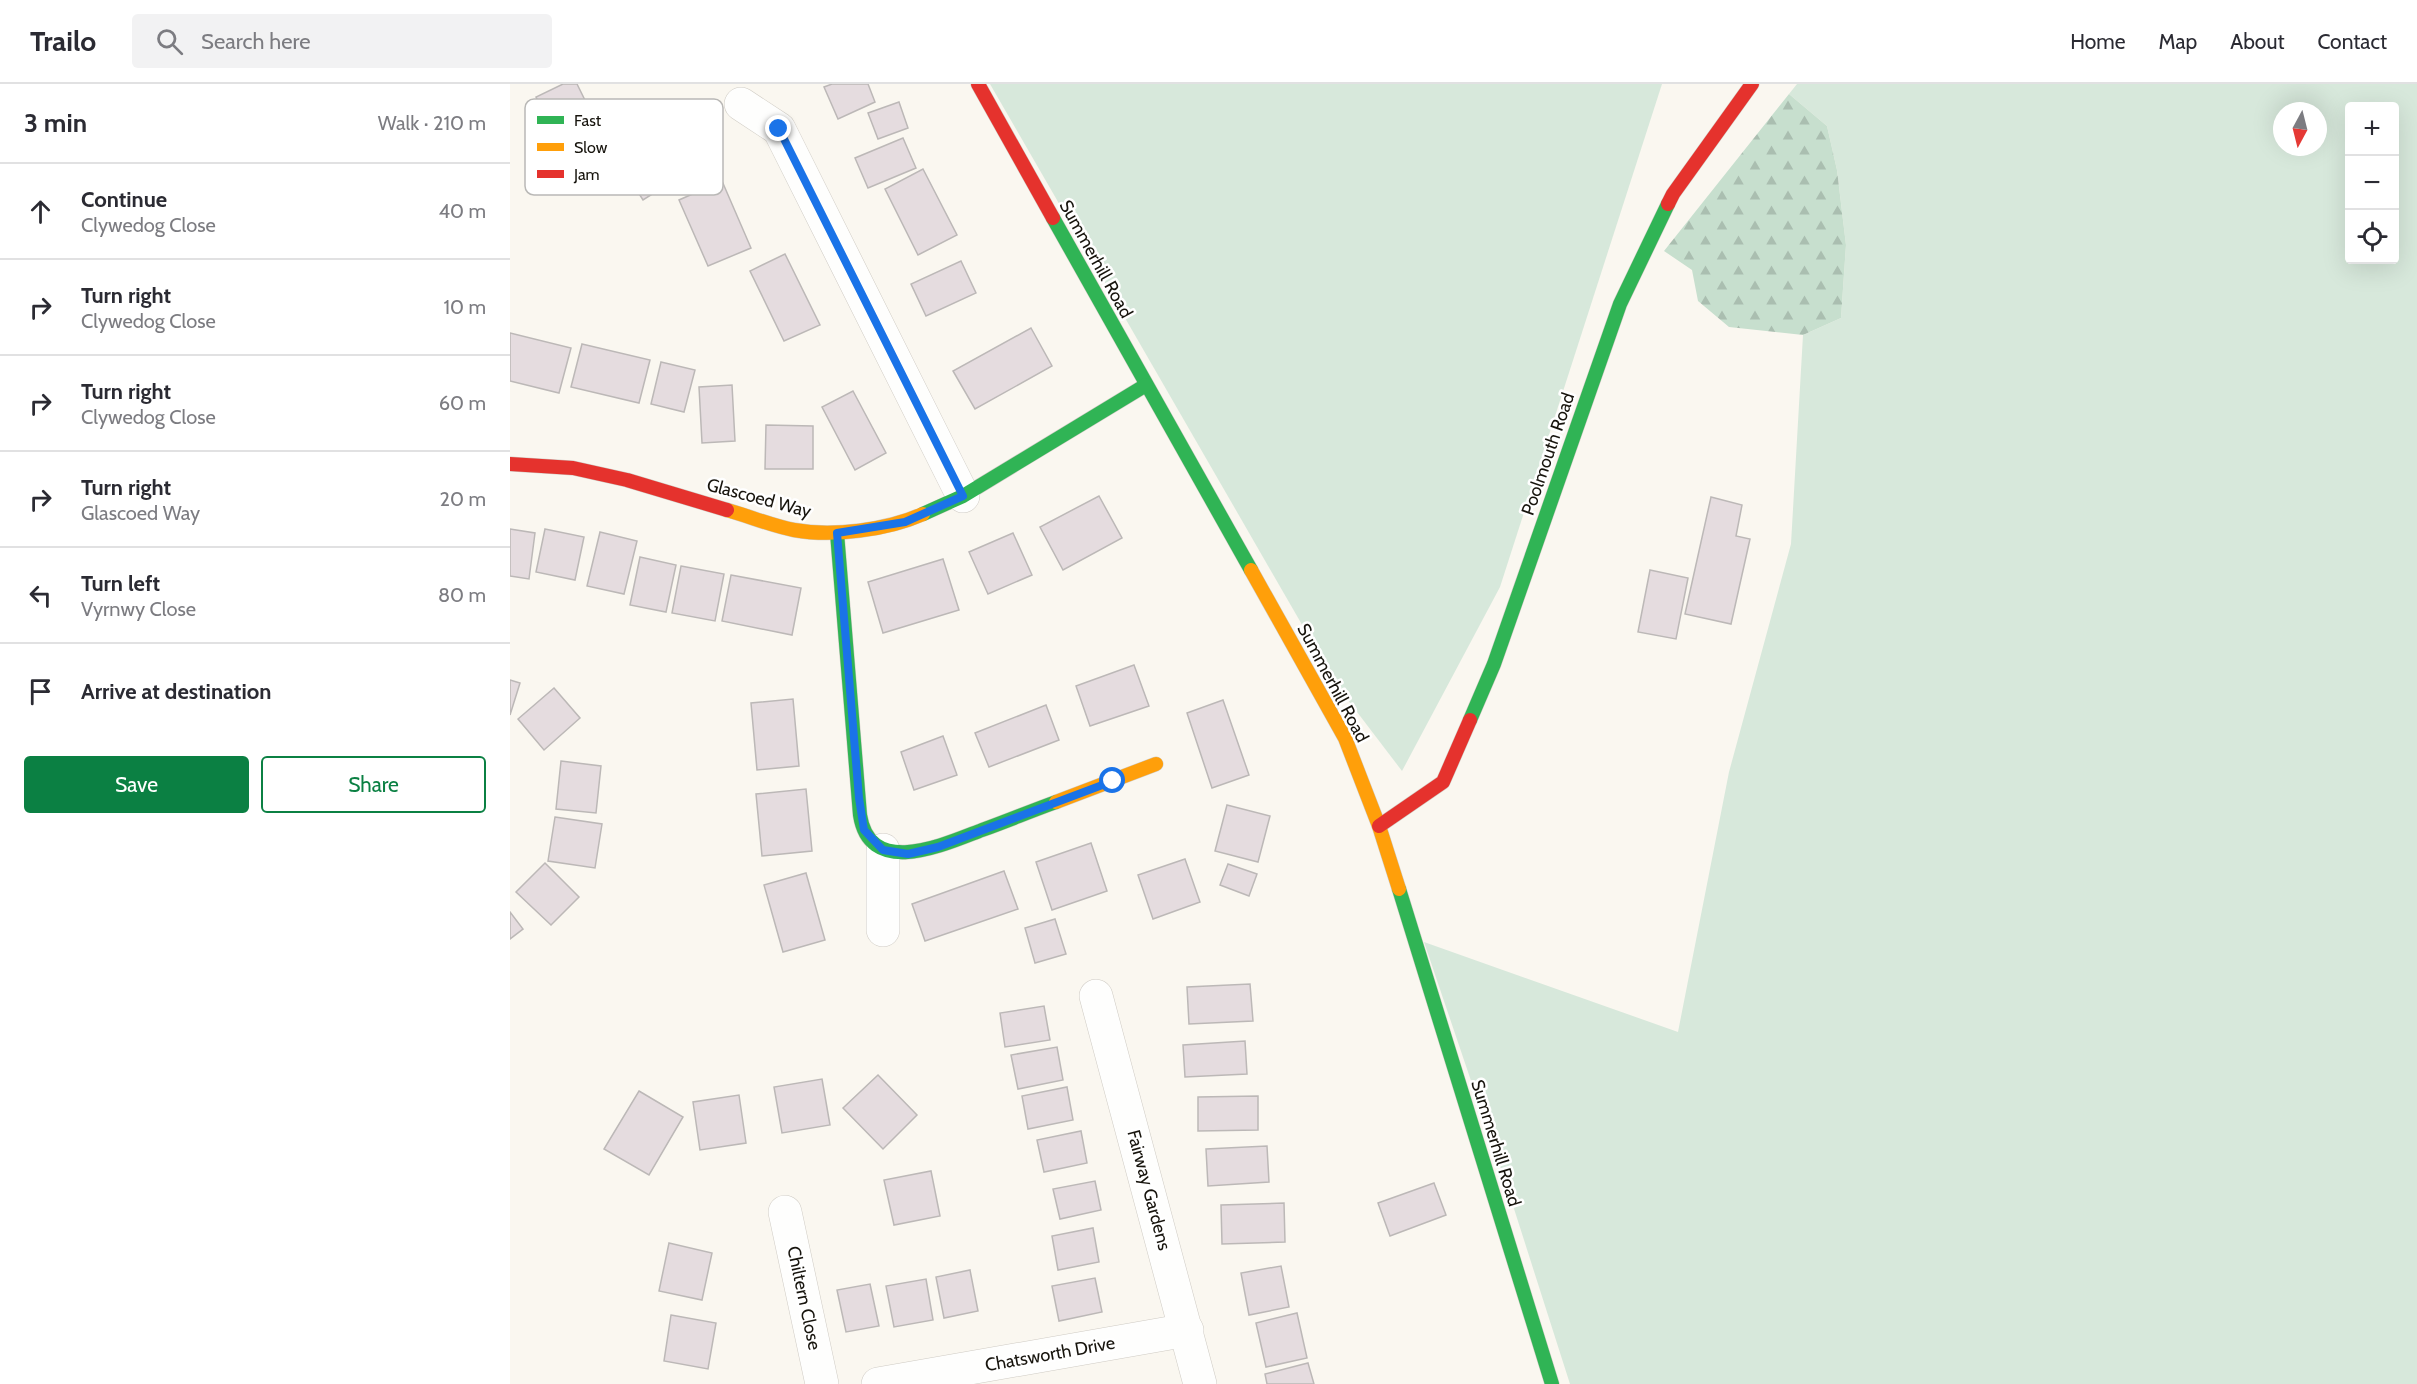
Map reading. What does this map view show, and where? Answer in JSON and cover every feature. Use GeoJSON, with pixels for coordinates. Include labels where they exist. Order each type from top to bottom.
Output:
{"type":"FeatureCollection","features":[{"type":"Feature","properties":{"kind":"street","name":"Summerhill Road"},"geometry":{"type":"LineString","coordinates":[[978,84],[1345,738],[1379,826],[1552,1384]]}},
{"type":"Feature","properties":{"kind":"street","name":"Poolmouth Road"},"geometry":{"type":"LineString","coordinates":[[1379,826],[1443,782],[1494,664],[1620,304],[1673,194],[1752,84]]}},
{"type":"Feature","properties":{"kind":"street"},"geometry":{"type":"LineString","coordinates":[[741,104],[779,129],[963,496]]}},
{"type":"Feature","properties":{"kind":"street","name":"Glascoed Way"},"geometry":{"type":"LineString","coordinates":[[510,464],[573,468],[627,480],[794,530],[837,533],[905,522],[963,496],[1146,385]]}},
{"type":"Feature","properties":{"kind":"street"},"geometry":{"type":"LineString","coordinates":[[837,533],[859,798],[864,830],[883,850],[908,854],[938,847],[1156,764]]}},
{"type":"Feature","properties":{"kind":"street"},"geometry":{"type":"LineString","coordinates":[[883,850],[883,930]]}},
{"type":"Feature","properties":{"kind":"street","name":"Fairway Gardens"},"geometry":{"type":"LineString","coordinates":[[1096,996],[1200,1384]]}},
{"type":"Feature","properties":{"kind":"street","name":"Chiltern Close"},"geometry":{"type":"LineString","coordinates":[[785,1212],[822,1384]]}},
{"type":"Feature","properties":{"kind":"street","name":"Chatsworth Drive"},"geometry":{"type":"LineString","coordinates":[[878,1384],[915,1381],[1187,1330]]}},
{"type":"Feature","properties":{"kind":"green space"},"geometry":{"type":"Polygon","coordinates":[[[990,84],[1662,84],[1500,587],[1402,771],[1338,687],[990,84]]]}},
{"type":"Feature","properties":{"kind":"green space"},"geometry":{"type":"Polygon","coordinates":[[[1797,84],[2417,84],[2417,1384],[1570,1384],[1508,1190],[1424,942],[1678,1032],[1729,772],[1791,544],[1803,335],[1841,318],[1846,245],[1837,170],[1827,126],[1789,94],[1797,84]]]}},
{"type":"Feature","properties":{"kind":"green space"},"geometry":{"type":"Polygon","coordinates":[[[1789,94],[1827,126],[1837,170],[1846,245],[1841,318],[1803,335],[1729,327],[1698,301],[1692,270],[1664,251],[1789,94]]]}},
{"type":"Feature","properties":{"kind":"building"},"geometry":{"type":"Polygon","coordinates":[[[563,84],[577,84],[584,99],[537,99],[536,97],[563,84]]]}},
{"type":"Feature","properties":{"kind":"building"},"geometry":{"type":"Polygon","coordinates":[[[832,84],[868,84],[875,102],[838,119],[824,87],[832,84]]]}},
{"type":"Feature","properties":{"kind":"building"},"geometry":{"type":"Polygon","coordinates":[[[899,102],[908,128],[878,139],[868,113],[899,102]]]}},
{"type":"Feature","properties":{"kind":"building"},"geometry":{"type":"Polygon","coordinates":[[[903,138],[916,168],[868,188],[855,158],[903,138]]]}},
{"type":"Feature","properties":{"kind":"building"},"geometry":{"type":"Polygon","coordinates":[[[923,169],[957,235],[918,255],[885,189],[923,169]]]}},
{"type":"Feature","properties":{"kind":"building"},"geometry":{"type":"Polygon","coordinates":[[[723,183],[751,248],[708,266],[679,200],[690,195],[723,195],[723,183]]]}},
{"type":"Feature","properties":{"kind":"building"},"geometry":{"type":"Polygon","coordinates":[[[640,195],[651,195],[643,200],[640,195]]]}},
{"type":"Feature","properties":{"kind":"building"},"geometry":{"type":"Polygon","coordinates":[[[785,254],[820,325],[784,341],[750,271],[785,254]]]}},
{"type":"Feature","properties":{"kind":"building"},"geometry":{"type":"Polygon","coordinates":[[[961,261],[976,293],[926,316],[911,284],[961,261]]]}},
{"type":"Feature","properties":{"kind":"building"},"geometry":{"type":"Polygon","coordinates":[[[1031,328],[1052,366],[975,409],[953,371],[1031,328]]]}},
{"type":"Feature","properties":{"kind":"building"},"geometry":{"type":"Polygon","coordinates":[[[510,333],[571,348],[559,393],[510,381],[510,333]]]}},
{"type":"Feature","properties":{"kind":"building"},"geometry":{"type":"Polygon","coordinates":[[[582,344],[650,360],[639,403],[571,387],[582,344]]]}},
{"type":"Feature","properties":{"kind":"building"},"geometry":{"type":"Polygon","coordinates":[[[661,362],[695,370],[684,412],[651,404],[661,362]]]}},
{"type":"Feature","properties":{"kind":"building"},"geometry":{"type":"Polygon","coordinates":[[[732,385],[735,441],[702,443],[699,387],[732,385]]]}},
{"type":"Feature","properties":{"kind":"building"},"geometry":{"type":"Polygon","coordinates":[[[853,391],[886,453],[855,470],[822,407],[853,391]]]}},
{"type":"Feature","properties":{"kind":"building"},"geometry":{"type":"Polygon","coordinates":[[[766,425],[813,426],[813,469],[765,469],[766,425]]]}},
{"type":"Feature","properties":{"kind":"building"},"geometry":{"type":"Polygon","coordinates":[[[1099,496],[1122,538],[1063,570],[1040,527],[1099,496]]]}},
{"type":"Feature","properties":{"kind":"building"},"geometry":{"type":"Polygon","coordinates":[[[1711,497],[1742,505],[1736,536],[1750,539],[1731,624],[1685,614],[1711,497]]]}},
{"type":"Feature","properties":{"kind":"building"},"geometry":{"type":"Polygon","coordinates":[[[510,529],[535,533],[529,579],[510,576],[510,529]]]}},
{"type":"Feature","properties":{"kind":"building"},"geometry":{"type":"Polygon","coordinates":[[[545,529],[584,537],[575,580],[536,572],[545,529]]]}},
{"type":"Feature","properties":{"kind":"building"},"geometry":{"type":"Polygon","coordinates":[[[600,532],[637,541],[624,594],[587,586],[600,532]]]}},
{"type":"Feature","properties":{"kind":"building"},"geometry":{"type":"Polygon","coordinates":[[[1013,533],[1032,575],[988,594],[969,552],[1013,533]]]}},
{"type":"Feature","properties":{"kind":"building"},"geometry":{"type":"Polygon","coordinates":[[[640,557],[676,565],[666,612],[630,605],[640,557]]]}},
{"type":"Feature","properties":{"kind":"building"},"geometry":{"type":"Polygon","coordinates":[[[943,559],[959,610],[883,633],[868,582],[943,559]]]}},
{"type":"Feature","properties":{"kind":"building"},"geometry":{"type":"Polygon","coordinates":[[[681,566],[724,574],[715,621],[672,613],[681,566]]]}},
{"type":"Feature","properties":{"kind":"building"},"geometry":{"type":"Polygon","coordinates":[[[1650,570],[1688,578],[1676,639],[1638,632],[1650,570]]]}},
{"type":"Feature","properties":{"kind":"building"},"geometry":{"type":"Polygon","coordinates":[[[731,575],[801,588],[792,635],[722,621],[731,575]]]}},
{"type":"Feature","properties":{"kind":"building"},"geometry":{"type":"Polygon","coordinates":[[[1134,665],[1149,706],[1090,726],[1076,686],[1134,665]]]}},
{"type":"Feature","properties":{"kind":"building"},"geometry":{"type":"Polygon","coordinates":[[[510,680],[520,683],[510,715],[510,680]]]}},
{"type":"Feature","properties":{"kind":"building"},"geometry":{"type":"Polygon","coordinates":[[[554,688],[580,718],[544,750],[518,719],[554,688]]]}},
{"type":"Feature","properties":{"kind":"building"},"geometry":{"type":"Polygon","coordinates":[[[793,699],[799,766],[757,770],[751,703],[793,699]]]}},
{"type":"Feature","properties":{"kind":"building"},"geometry":{"type":"Polygon","coordinates":[[[1223,700],[1249,775],[1212,788],[1187,713],[1223,700]]]}},
{"type":"Feature","properties":{"kind":"building"},"geometry":{"type":"Polygon","coordinates":[[[1046,705],[1059,740],[989,767],[975,733],[1046,705]]]}},
{"type":"Feature","properties":{"kind":"building"},"geometry":{"type":"Polygon","coordinates":[[[943,736],[957,775],[914,790],[901,752],[943,736]]]}},
{"type":"Feature","properties":{"kind":"building"},"geometry":{"type":"Polygon","coordinates":[[[561,761],[601,766],[596,813],[556,809],[561,761]]]}},
{"type":"Feature","properties":{"kind":"building"},"geometry":{"type":"Polygon","coordinates":[[[806,789],[812,851],[762,856],[756,794],[806,789]]]}},
{"type":"Feature","properties":{"kind":"building"},"geometry":{"type":"Polygon","coordinates":[[[1227,805],[1270,816],[1258,862],[1215,851],[1227,805]]]}},
{"type":"Feature","properties":{"kind":"building"},"geometry":{"type":"Polygon","coordinates":[[[555,817],[602,824],[595,868],[548,861],[555,817]]]}},
{"type":"Feature","properties":{"kind":"building"},"geometry":{"type":"Polygon","coordinates":[[[1091,843],[1107,891],[1052,910],[1036,862],[1091,843]]]}},
{"type":"Feature","properties":{"kind":"building"},"geometry":{"type":"Polygon","coordinates":[[[1185,859],[1200,902],[1153,919],[1138,875],[1185,859]]]}},
{"type":"Feature","properties":{"kind":"building"},"geometry":{"type":"Polygon","coordinates":[[[545,863],[579,897],[551,925],[516,892],[545,863]]]}},
{"type":"Feature","properties":{"kind":"building"},"geometry":{"type":"Polygon","coordinates":[[[1228,864],[1257,874],[1249,896],[1220,885],[1228,864]]]}},
{"type":"Feature","properties":{"kind":"building"},"geometry":{"type":"Polygon","coordinates":[[[1004,871],[1018,909],[925,941],[912,904],[1004,871]]]}},
{"type":"Feature","properties":{"kind":"building"},"geometry":{"type":"Polygon","coordinates":[[[806,873],[825,940],[783,952],[764,885],[806,873]]]}},
{"type":"Feature","properties":{"kind":"building"},"geometry":{"type":"Polygon","coordinates":[[[510,912],[523,929],[510,939],[510,912]]]}},
{"type":"Feature","properties":{"kind":"building"},"geometry":{"type":"Polygon","coordinates":[[[1055,919],[1066,954],[1035,963],[1025,928],[1055,919]]]}},
{"type":"Feature","properties":{"kind":"building"},"geometry":{"type":"Polygon","coordinates":[[[1250,984],[1253,1021],[1189,1024],[1187,987],[1250,984]]]}},
{"type":"Feature","properties":{"kind":"building"},"geometry":{"type":"Polygon","coordinates":[[[1044,1006],[1050,1040],[1005,1047],[1000,1013],[1044,1006]]]}},
{"type":"Feature","properties":{"kind":"building"},"geometry":{"type":"Polygon","coordinates":[[[1245,1041],[1247,1074],[1185,1077],[1183,1045],[1245,1041]]]}},
{"type":"Feature","properties":{"kind":"building"},"geometry":{"type":"Polygon","coordinates":[[[1057,1047],[1063,1080],[1018,1089],[1011,1055],[1057,1047]]]}},
{"type":"Feature","properties":{"kind":"building"},"geometry":{"type":"Polygon","coordinates":[[[878,1075],[917,1115],[883,1149],[843,1108],[878,1075]]]}},
{"type":"Feature","properties":{"kind":"building"},"geometry":{"type":"Polygon","coordinates":[[[822,1079],[830,1125],[782,1133],[774,1087],[822,1079]]]}},
{"type":"Feature","properties":{"kind":"building"},"geometry":{"type":"Polygon","coordinates":[[[1067,1087],[1073,1120],[1028,1129],[1022,1096],[1067,1087]]]}},
{"type":"Feature","properties":{"kind":"building"},"geometry":{"type":"Polygon","coordinates":[[[639,1091],[683,1117],[649,1175],[604,1149],[639,1091]]]}},
{"type":"Feature","properties":{"kind":"building"},"geometry":{"type":"Polygon","coordinates":[[[739,1095],[746,1143],[700,1150],[693,1102],[739,1095]]]}},
{"type":"Feature","properties":{"kind":"building"},"geometry":{"type":"Polygon","coordinates":[[[1258,1096],[1258,1130],[1198,1131],[1198,1097],[1258,1096]]]}},
{"type":"Feature","properties":{"kind":"building"},"geometry":{"type":"Polygon","coordinates":[[[1081,1131],[1087,1163],[1044,1172],[1037,1140],[1081,1131]]]}},
{"type":"Feature","properties":{"kind":"building"},"geometry":{"type":"Polygon","coordinates":[[[1267,1146],[1269,1182],[1208,1186],[1206,1149],[1267,1146]]]}},
{"type":"Feature","properties":{"kind":"building"},"geometry":{"type":"Polygon","coordinates":[[[931,1171],[940,1216],[894,1225],[884,1180],[931,1171]]]}},
{"type":"Feature","properties":{"kind":"building"},"geometry":{"type":"Polygon","coordinates":[[[1095,1181],[1101,1210],[1060,1219],[1053,1189],[1095,1181]]]}},
{"type":"Feature","properties":{"kind":"building"},"geometry":{"type":"Polygon","coordinates":[[[1434,1183],[1446,1215],[1390,1236],[1378,1203],[1434,1183]]]}},
{"type":"Feature","properties":{"kind":"building"},"geometry":{"type":"Polygon","coordinates":[[[1284,1203],[1285,1242],[1222,1244],[1221,1205],[1284,1203]]]}},
{"type":"Feature","properties":{"kind":"building"},"geometry":{"type":"Polygon","coordinates":[[[1093,1228],[1099,1262],[1058,1270],[1052,1236],[1093,1228]]]}},
{"type":"Feature","properties":{"kind":"building"},"geometry":{"type":"Polygon","coordinates":[[[669,1243],[712,1253],[702,1300],[659,1291],[669,1243]]]}},
{"type":"Feature","properties":{"kind":"building"},"geometry":{"type":"Polygon","coordinates":[[[1281,1266],[1289,1307],[1249,1315],[1241,1273],[1281,1266]]]}},
{"type":"Feature","properties":{"kind":"building"},"geometry":{"type":"Polygon","coordinates":[[[970,1270],[978,1311],[944,1318],[936,1277],[970,1270]]]}},
{"type":"Feature","properties":{"kind":"building"},"geometry":{"type":"Polygon","coordinates":[[[1095,1278],[1102,1312],[1059,1321],[1052,1286],[1095,1278]]]}},
{"type":"Feature","properties":{"kind":"building"},"geometry":{"type":"Polygon","coordinates":[[[926,1279],[933,1320],[894,1327],[886,1286],[926,1279]]]}},
{"type":"Feature","properties":{"kind":"building"},"geometry":{"type":"Polygon","coordinates":[[[870,1284],[879,1326],[846,1332],[837,1290],[870,1284]]]}},
{"type":"Feature","properties":{"kind":"building"},"geometry":{"type":"Polygon","coordinates":[[[1297,1313],[1307,1358],[1266,1367],[1256,1323],[1297,1313]]]}},
{"type":"Feature","properties":{"kind":"building"},"geometry":{"type":"Polygon","coordinates":[[[671,1315],[716,1323],[708,1369],[664,1361],[671,1315]]]}},
{"type":"Feature","properties":{"kind":"building"},"geometry":{"type":"Polygon","coordinates":[[[1308,1363],[1314,1384],[1267,1384],[1265,1374],[1308,1363]]]}},
{"type":"Feature","properties":{"kind":"traffic: fast"},"geometry":{"type":"LineString","coordinates":[[1470,720],[1494,664],[1620,304],[1668,204]]}},
{"type":"Feature","properties":{"kind":"traffic: fast"},"geometry":{"type":"LineString","coordinates":[[1053,218],[1251,570]]}},
{"type":"Feature","properties":{"kind":"traffic: fast"},"geometry":{"type":"LineString","coordinates":[[923,514],[963,496],[1146,385]]}},
{"type":"Feature","properties":{"kind":"traffic: fast"},"geometry":{"type":"LineString","coordinates":[[837,533],[860,815],[867,835],[878,846],[893,852],[911,852],[949,843],[1056,802]]}},
{"type":"Feature","properties":{"kind":"traffic: fast"},"geometry":{"type":"LineString","coordinates":[[1399,889],[1552,1384]]}},
{"type":"Feature","properties":{"kind":"traffic: slow"},"geometry":{"type":"LineString","coordinates":[[727,510],[786,528],[826,533],[877,528],[923,514]]}},
{"type":"Feature","properties":{"kind":"traffic: slow"},"geometry":{"type":"LineString","coordinates":[[1251,570],[1345,738],[1379,826],[1399,889]]}},
{"type":"Feature","properties":{"kind":"traffic: slow"},"geometry":{"type":"LineString","coordinates":[[1056,802],[1156,764]]}},
{"type":"Feature","properties":{"kind":"traffic: jam"},"geometry":{"type":"LineString","coordinates":[[978,84],[1053,218]]}},
{"type":"Feature","properties":{"kind":"traffic: jam"},"geometry":{"type":"LineString","coordinates":[[1668,204],[1752,84]]}},
{"type":"Feature","properties":{"kind":"traffic: jam"},"geometry":{"type":"LineString","coordinates":[[510,464],[573,468],[627,480],[727,510]]}},
{"type":"Feature","properties":{"kind":"traffic: jam"},"geometry":{"type":"LineString","coordinates":[[1379,826],[1443,782],[1470,720]]}},
{"type":"Feature","properties":{"kind":"route"},"geometry":{"type":"LineString","coordinates":[[779,129],[963,496],[905,522],[837,533],[859,798],[864,830],[883,850],[908,854],[938,847],[1113,781]]}}]}
